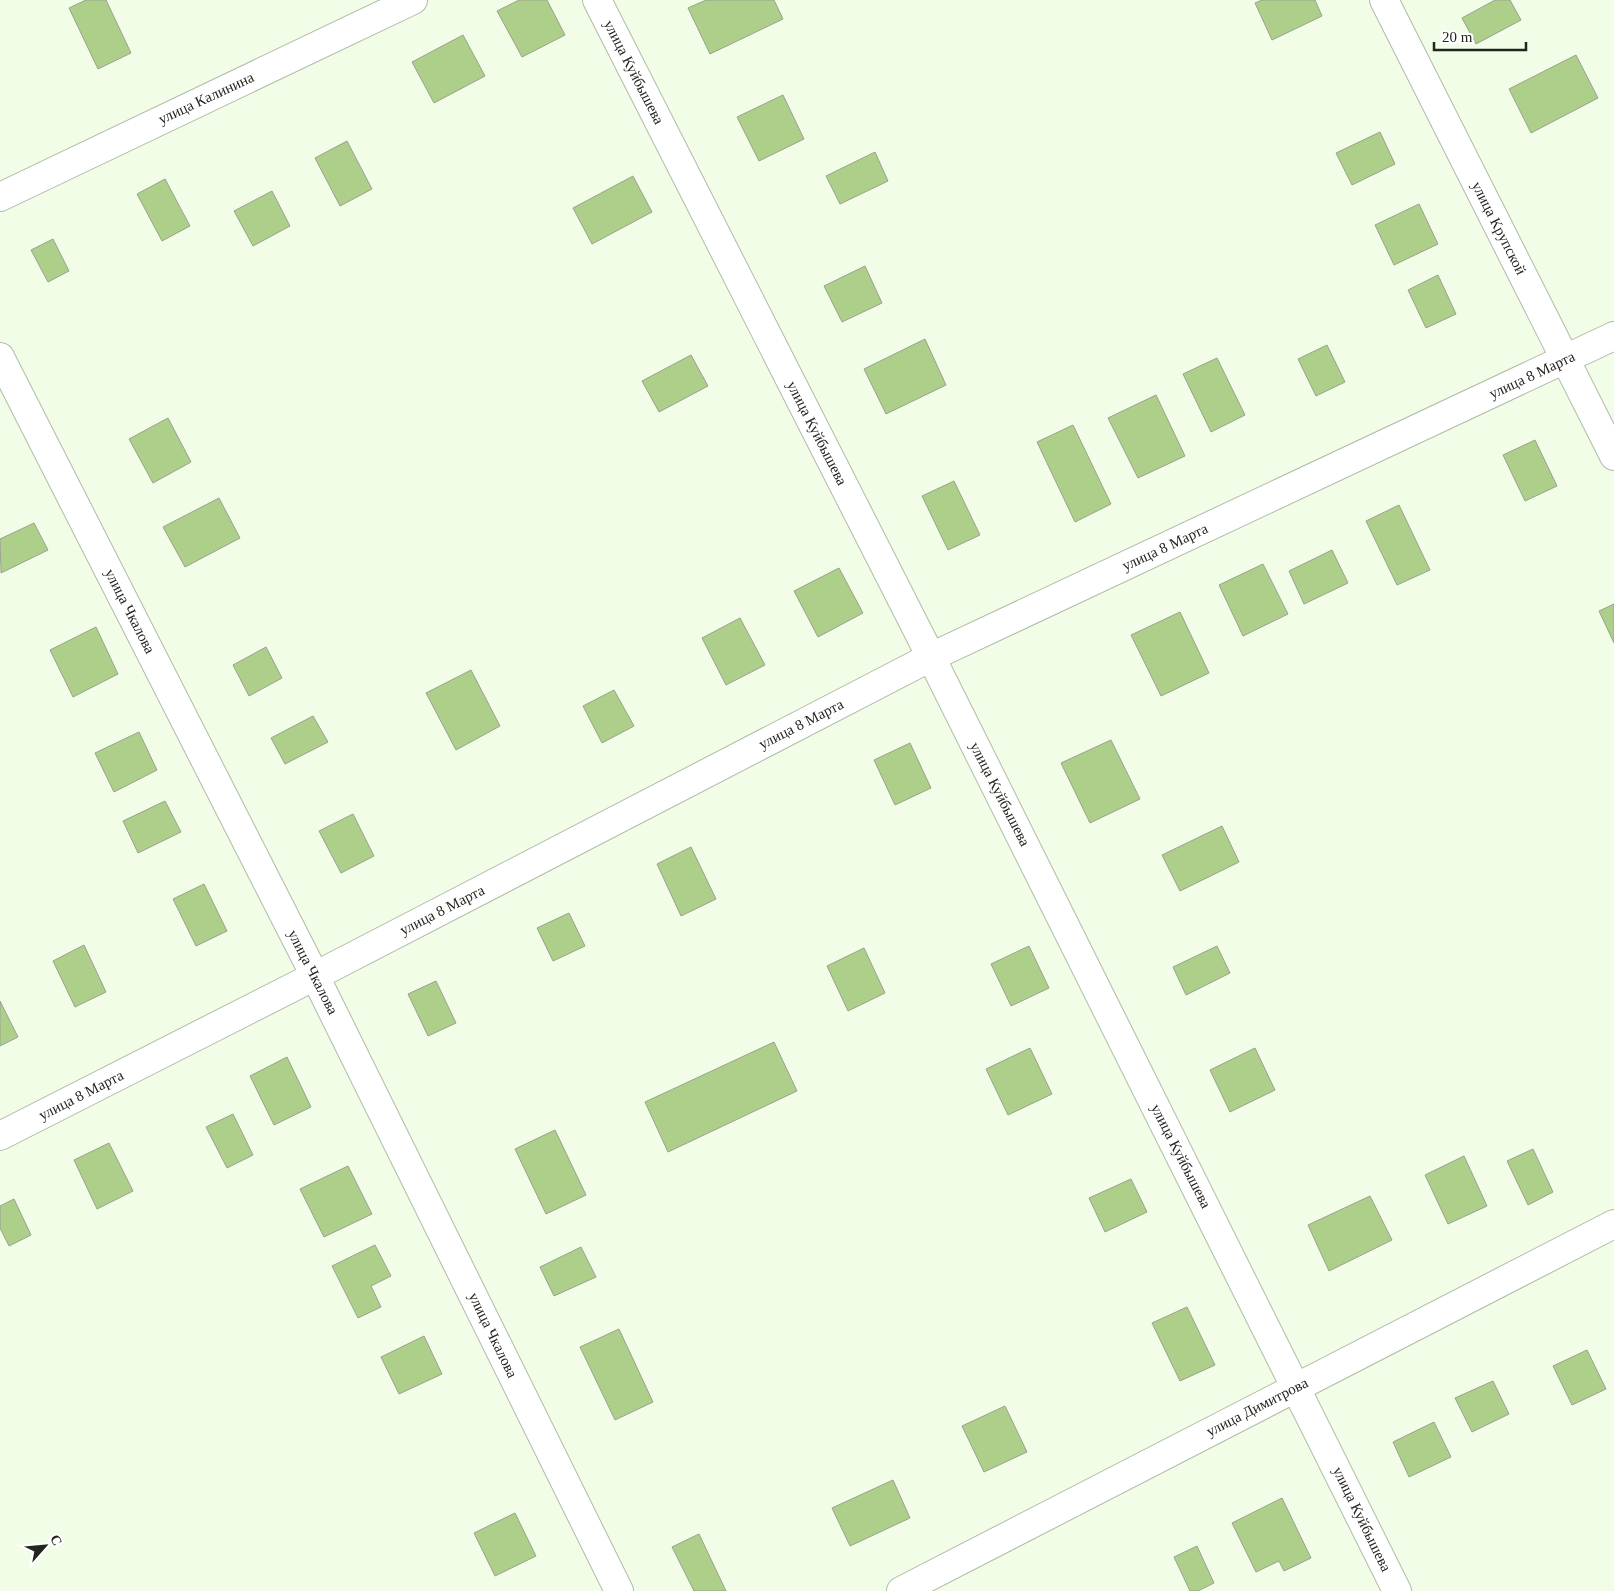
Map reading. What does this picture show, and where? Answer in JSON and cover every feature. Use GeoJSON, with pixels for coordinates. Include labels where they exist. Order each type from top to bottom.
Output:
{"type":"FeatureCollection","features":[{"type":"Feature","properties":{"kind":"street","name":"улица Калинина"},"geometry":{"type":"LineString","coordinates":[[0,196],[413,0]]}},
{"type":"Feature","properties":{"kind":"street","name":"улица Куйбышева"},"geometry":{"type":"LineString","coordinates":[[597,0],[931,657],[1297,1387],[1397,1591]]}},
{"type":"Feature","properties":{"kind":"street","name":"улица Крупской"},"geometry":{"type":"LineString","coordinates":[[1384,0],[1614,456]]}},
{"type":"Feature","properties":{"kind":"street","name":"улица 8 Марта"},"geometry":{"type":"LineString","coordinates":[[0,1136],[316,976],[931,657],[1614,336]]}},
{"type":"Feature","properties":{"kind":"street","name":"улица Чкалова"},"geometry":{"type":"LineString","coordinates":[[0,357],[316,976],[619,1591]]}},
{"type":"Feature","properties":{"kind":"street","name":"улица Димитрова"},"geometry":{"type":"LineString","coordinates":[[901,1591],[1614,1224]]}},
{"type":"Feature","properties":{"kind":"building"},"geometry":{"type":"Polygon","coordinates":[[[86,0],[106,0],[131,53],[98,69],[69,8],[86,0]]]}},
{"type":"Feature","properties":{"kind":"building"},"geometry":{"type":"Polygon","coordinates":[[[519,0],[547,0],[565,35],[522,57],[497,11],[519,0]]]}},
{"type":"Feature","properties":{"kind":"building"},"geometry":{"type":"Polygon","coordinates":[[[706,0],[774,0],[783,19],[710,54],[688,8],[706,0]]]}},
{"type":"Feature","properties":{"kind":"building"},"geometry":{"type":"Polygon","coordinates":[[[1262,0],[1315,0],[1322,16],[1272,40],[1255,3],[1262,0]]]}},
{"type":"Feature","properties":{"kind":"building"},"geometry":{"type":"Polygon","coordinates":[[[1495,0],[1510,0],[1521,20],[1476,44],[1462,18],[1495,0]]]}},
{"type":"Feature","properties":{"kind":"building"},"geometry":{"type":"Polygon","coordinates":[[[463,35],[485,76],[434,103],[412,62],[463,35]]]}},
{"type":"Feature","properties":{"kind":"building"},"geometry":{"type":"Polygon","coordinates":[[[1576,55],[1598,98],[1531,133],[1509,89],[1576,55]]]}},
{"type":"Feature","properties":{"kind":"building"},"geometry":{"type":"Polygon","coordinates":[[[783,95],[804,139],[759,161],[737,117],[783,95]]]}},
{"type":"Feature","properties":{"kind":"building"},"geometry":{"type":"Polygon","coordinates":[[[1380,132],[1395,164],[1352,185],[1336,153],[1380,132]]]}},
{"type":"Feature","properties":{"kind":"building"},"geometry":{"type":"Polygon","coordinates":[[[347,141],[372,189],[340,206],[315,158],[347,141]]]}},
{"type":"Feature","properties":{"kind":"building"},"geometry":{"type":"Polygon","coordinates":[[[875,152],[888,181],[840,204],[826,176],[875,152]]]}},
{"type":"Feature","properties":{"kind":"building"},"geometry":{"type":"Polygon","coordinates":[[[633,176],[652,212],[592,244],[573,208],[633,176]]]}},
{"type":"Feature","properties":{"kind":"building"},"geometry":{"type":"Polygon","coordinates":[[[165,179],[190,226],[162,241],[137,194],[165,179]]]}},
{"type":"Feature","properties":{"kind":"building"},"geometry":{"type":"Polygon","coordinates":[[[272,191],[290,226],[253,246],[234,211],[272,191]]]}},
{"type":"Feature","properties":{"kind":"building"},"geometry":{"type":"Polygon","coordinates":[[[1419,204],[1438,244],[1394,265],[1375,225],[1419,204]]]}},
{"type":"Feature","properties":{"kind":"building"},"geometry":{"type":"Polygon","coordinates":[[[53,239],[69,271],[48,282],[31,250],[53,239]]]}},
{"type":"Feature","properties":{"kind":"building"},"geometry":{"type":"Polygon","coordinates":[[[865,266],[882,303],[842,322],[824,286],[865,266]]]}},
{"type":"Feature","properties":{"kind":"building"},"geometry":{"type":"Polygon","coordinates":[[[1438,275],[1456,314],[1426,328],[1408,290],[1438,275]]]}},
{"type":"Feature","properties":{"kind":"building"},"geometry":{"type":"Polygon","coordinates":[[[925,339],[946,385],[886,414],[864,369],[925,339]]]}},
{"type":"Feature","properties":{"kind":"building"},"geometry":{"type":"Polygon","coordinates":[[[1327,345],[1345,382],[1316,396],[1298,359],[1327,345]]]}},
{"type":"Feature","properties":{"kind":"building"},"geometry":{"type":"Polygon","coordinates":[[[691,355],[708,386],[659,412],[642,381],[691,355]]]}},
{"type":"Feature","properties":{"kind":"building"},"geometry":{"type":"Polygon","coordinates":[[[1217,358],[1245,415],[1211,432],[1183,374],[1217,358]]]}},
{"type":"Feature","properties":{"kind":"building"},"geometry":{"type":"Polygon","coordinates":[[[1156,395],[1185,456],[1138,478],[1108,418],[1156,395]]]}},
{"type":"Feature","properties":{"kind":"building"},"geometry":{"type":"Polygon","coordinates":[[[168,418],[191,462],[153,483],[129,439],[168,418]]]}},
{"type":"Feature","properties":{"kind":"building"},"geometry":{"type":"Polygon","coordinates":[[[1073,425],[1111,504],[1075,522],[1037,442],[1073,425]]]}},
{"type":"Feature","properties":{"kind":"building"},"geometry":{"type":"Polygon","coordinates":[[[1535,440],[1557,486],[1525,501],[1503,455],[1535,440]]]}},
{"type":"Feature","properties":{"kind":"building"},"geometry":{"type":"Polygon","coordinates":[[[954,481],[980,535],[948,550],[922,496],[954,481]]]}},
{"type":"Feature","properties":{"kind":"building"},"geometry":{"type":"Polygon","coordinates":[[[219,498],[240,538],[185,567],[163,527],[219,498]]]}},
{"type":"Feature","properties":{"kind":"building"},"geometry":{"type":"Polygon","coordinates":[[[1399,505],[1430,570],[1397,585],[1366,521],[1399,505]]]}},
{"type":"Feature","properties":{"kind":"building"},"geometry":{"type":"Polygon","coordinates":[[[34,523],[48,550],[1,573],[0,539],[34,523]]]}},
{"type":"Feature","properties":{"kind":"building"},"geometry":{"type":"Polygon","coordinates":[[[1332,550],[1348,583],[1304,604],[1289,571],[1332,550]]]}},
{"type":"Feature","properties":{"kind":"building"},"geometry":{"type":"Polygon","coordinates":[[[1263,564],[1288,614],[1243,636],[1219,585],[1263,564]]]}},
{"type":"Feature","properties":{"kind":"building"},"geometry":{"type":"Polygon","coordinates":[[[839,568],[863,613],[818,637],[794,591],[839,568]]]}},
{"type":"Feature","properties":{"kind":"building"},"geometry":{"type":"Polygon","coordinates":[[[1614,604],[1614,643],[1599,611],[1614,604]]]}},
{"type":"Feature","properties":{"kind":"building"},"geometry":{"type":"Polygon","coordinates":[[[1180,612],[1209,673],[1161,696],[1131,635],[1180,612]]]}},
{"type":"Feature","properties":{"kind":"building"},"geometry":{"type":"Polygon","coordinates":[[[740,618],[765,665],[726,685],[702,638],[740,618]]]}},
{"type":"Feature","properties":{"kind":"building"},"geometry":{"type":"Polygon","coordinates":[[[96,627],[118,674],[73,697],[50,650],[96,627]]]}},
{"type":"Feature","properties":{"kind":"building"},"geometry":{"type":"Polygon","coordinates":[[[266,647],[282,678],[249,696],[233,665],[266,647]]]}},
{"type":"Feature","properties":{"kind":"building"},"geometry":{"type":"Polygon","coordinates":[[[471,670],[500,726],[456,750],[426,693],[471,670]]]}},
{"type":"Feature","properties":{"kind":"building"},"geometry":{"type":"Polygon","coordinates":[[[614,690],[634,726],[602,743],[583,706],[614,690]]]}},
{"type":"Feature","properties":{"kind":"building"},"geometry":{"type":"Polygon","coordinates":[[[313,716],[328,742],[285,764],[271,738],[313,716]]]}},
{"type":"Feature","properties":{"kind":"building"},"geometry":{"type":"Polygon","coordinates":[[[139,732],[157,770],[114,792],[95,753],[139,732]]]}},
{"type":"Feature","properties":{"kind":"building"},"geometry":{"type":"Polygon","coordinates":[[[1111,740],[1140,799],[1090,823],[1061,763],[1111,740]]]}},
{"type":"Feature","properties":{"kind":"building"},"geometry":{"type":"Polygon","coordinates":[[[910,743],[931,788],[895,805],[874,760],[910,743]]]}},
{"type":"Feature","properties":{"kind":"building"},"geometry":{"type":"Polygon","coordinates":[[[165,801],[181,832],[138,853],[123,821],[165,801]]]}},
{"type":"Feature","properties":{"kind":"building"},"geometry":{"type":"Polygon","coordinates":[[[353,814],[374,856],[341,873],[319,831],[353,814]]]}},
{"type":"Feature","properties":{"kind":"building"},"geometry":{"type":"Polygon","coordinates":[[[1222,826],[1239,862],[1180,891],[1162,855],[1222,826]]]}},
{"type":"Feature","properties":{"kind":"building"},"geometry":{"type":"Polygon","coordinates":[[[691,847],[716,899],[681,916],[657,864],[691,847]]]}},
{"type":"Feature","properties":{"kind":"building"},"geometry":{"type":"Polygon","coordinates":[[[204,884],[227,931],[196,946],[173,899],[204,884]]]}},
{"type":"Feature","properties":{"kind":"building"},"geometry":{"type":"Polygon","coordinates":[[[569,913],[585,946],[553,961],[537,928],[569,913]]]}},
{"type":"Feature","properties":{"kind":"building"},"geometry":{"type":"Polygon","coordinates":[[[84,945],[106,992],[75,1007],[53,961],[84,945]]]}},
{"type":"Feature","properties":{"kind":"building"},"geometry":{"type":"Polygon","coordinates":[[[1029,946],[1049,988],[1011,1006],[991,964],[1029,946]]]}},
{"type":"Feature","properties":{"kind":"building"},"geometry":{"type":"Polygon","coordinates":[[[1217,946],[1230,973],[1186,995],[1173,967],[1217,946]]]}},
{"type":"Feature","properties":{"kind":"building"},"geometry":{"type":"Polygon","coordinates":[[[864,948],[885,993],[848,1011],[827,966],[864,948]]]}},
{"type":"Feature","properties":{"kind":"building"},"geometry":{"type":"Polygon","coordinates":[[[436,981],[456,1023],[428,1036],[408,994],[436,981]]]}},
{"type":"Feature","properties":{"kind":"building"},"geometry":{"type":"Polygon","coordinates":[[[0,1001],[18,1037],[0,1046],[0,1001]]]}},
{"type":"Feature","properties":{"kind":"building"},"geometry":{"type":"Polygon","coordinates":[[[774,1042],[797,1091],[668,1152],[645,1102],[774,1042]]]}},
{"type":"Feature","properties":{"kind":"building"},"geometry":{"type":"Polygon","coordinates":[[[1030,1048],[1052,1094],[1008,1115],[986,1069],[1030,1048]]]}},
{"type":"Feature","properties":{"kind":"building"},"geometry":{"type":"Polygon","coordinates":[[[1255,1048],[1275,1090],[1230,1112],[1210,1070],[1255,1048]]]}},
{"type":"Feature","properties":{"kind":"building"},"geometry":{"type":"Polygon","coordinates":[[[287,1057],[311,1107],[274,1125],[250,1076],[287,1057]]]}},
{"type":"Feature","properties":{"kind":"building"},"geometry":{"type":"Polygon","coordinates":[[[233,1114],[253,1155],[227,1168],[206,1127],[233,1114]]]}},
{"type":"Feature","properties":{"kind":"building"},"geometry":{"type":"Polygon","coordinates":[[[555,1130],[586,1195],[546,1214],[515,1149],[555,1130]]]}},
{"type":"Feature","properties":{"kind":"building"},"geometry":{"type":"Polygon","coordinates":[[[109,1143],[133,1191],[97,1209],[74,1160],[109,1143]]]}},
{"type":"Feature","properties":{"kind":"building"},"geometry":{"type":"Polygon","coordinates":[[[1533,1149],[1553,1192],[1528,1205],[1507,1161],[1533,1149]]]}},
{"type":"Feature","properties":{"kind":"building"},"geometry":{"type":"Polygon","coordinates":[[[1464,1156],[1487,1206],[1448,1224],[1425,1175],[1464,1156]]]}},
{"type":"Feature","properties":{"kind":"building"},"geometry":{"type":"Polygon","coordinates":[[[348,1166],[372,1214],[324,1237],[300,1189],[348,1166]]]}},
{"type":"Feature","properties":{"kind":"building"},"geometry":{"type":"Polygon","coordinates":[[[1131,1179],[1147,1212],[1105,1232],[1089,1198],[1131,1179]]]}},
{"type":"Feature","properties":{"kind":"building"},"geometry":{"type":"Polygon","coordinates":[[[1370,1196],[1392,1240],[1329,1271],[1308,1225],[1370,1196]]]}},
{"type":"Feature","properties":{"kind":"building"},"geometry":{"type":"Polygon","coordinates":[[[14,1199],[31,1235],[9,1246],[0,1228],[0,1206],[14,1199]]]}},
{"type":"Feature","properties":{"kind":"building"},"geometry":{"type":"Polygon","coordinates":[[[375,1245],[391,1276],[371,1286],[381,1307],[358,1318],[332,1266],[375,1245]]]}},
{"type":"Feature","properties":{"kind":"building"},"geometry":{"type":"Polygon","coordinates":[[[581,1247],[596,1277],[554,1296],[540,1267],[581,1247]]]}},
{"type":"Feature","properties":{"kind":"building"},"geometry":{"type":"Polygon","coordinates":[[[1187,1307],[1215,1365],[1180,1381],[1152,1323],[1187,1307]]]}},
{"type":"Feature","properties":{"kind":"building"},"geometry":{"type":"Polygon","coordinates":[[[619,1329],[653,1402],[615,1420],[580,1347],[619,1329]]]}},
{"type":"Feature","properties":{"kind":"building"},"geometry":{"type":"Polygon","coordinates":[[[424,1336],[442,1374],[399,1394],[381,1357],[424,1336]]]}},
{"type":"Feature","properties":{"kind":"building"},"geometry":{"type":"Polygon","coordinates":[[[1587,1350],[1606,1389],[1572,1405],[1553,1366],[1587,1350]]]}},
{"type":"Feature","properties":{"kind":"building"},"geometry":{"type":"Polygon","coordinates":[[[1493,1381],[1509,1414],[1472,1432],[1455,1398],[1493,1381]]]}},
{"type":"Feature","properties":{"kind":"building"},"geometry":{"type":"Polygon","coordinates":[[[1005,1406],[1027,1452],[984,1472],[962,1426],[1005,1406]]]}},
{"type":"Feature","properties":{"kind":"building"},"geometry":{"type":"Polygon","coordinates":[[[1434,1422],[1451,1457],[1409,1477],[1393,1442],[1434,1422]]]}},
{"type":"Feature","properties":{"kind":"building"},"geometry":{"type":"Polygon","coordinates":[[[893,1480],[910,1518],[850,1546],[832,1508],[893,1480]]]}},
{"type":"Feature","properties":{"kind":"building"},"geometry":{"type":"Polygon","coordinates":[[[1282,1498],[1311,1558],[1284,1571],[1279,1561],[1256,1572],[1232,1523],[1282,1498]]]}},
{"type":"Feature","properties":{"kind":"building"},"geometry":{"type":"Polygon","coordinates":[[[515,1513],[536,1556],[495,1576],[474,1533],[515,1513]]]}},
{"type":"Feature","properties":{"kind":"building"},"geometry":{"type":"Polygon","coordinates":[[[699,1534],[726,1591],[694,1591],[672,1547],[699,1534]]]}},
{"type":"Feature","properties":{"kind":"building"},"geometry":{"type":"Polygon","coordinates":[[[1197,1546],[1214,1583],[1198,1591],[1190,1591],[1174,1557],[1197,1546]]]}}]}
